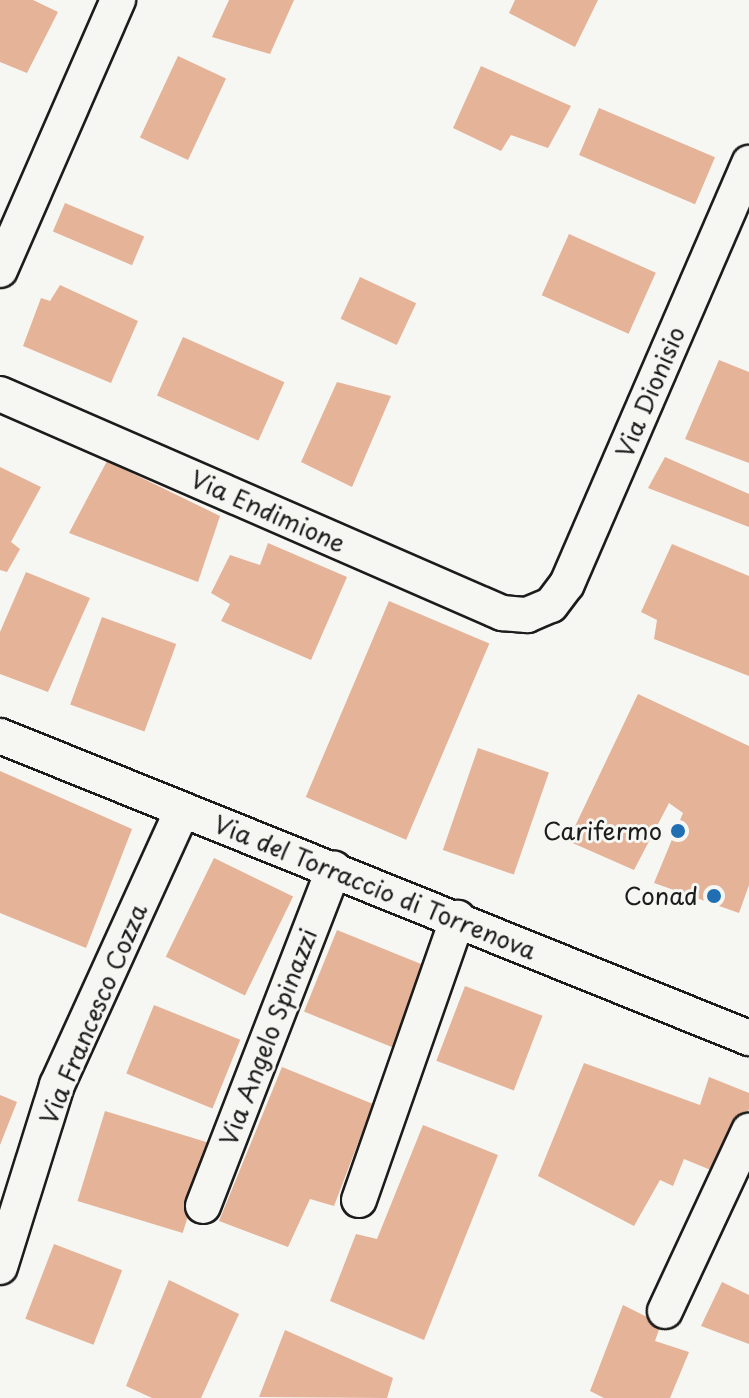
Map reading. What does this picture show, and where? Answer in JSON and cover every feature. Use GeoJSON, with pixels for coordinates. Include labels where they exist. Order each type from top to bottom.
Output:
{"type":"FeatureCollection","features":[{"type":"Feature","properties":{"kind":"street"},"geometry":{"type":"LineString","coordinates":[[0,270],[118,0]]}},
{"type":"Feature","properties":{"kind":"street","name":"Via Dionisio"},"geometry":{"type":"LineString","coordinates":[[539,611],[567,584],[749,163]]}},
{"type":"Feature","properties":{"kind":"street","name":"Via Endimione"},"geometry":{"type":"LineString","coordinates":[[0,394],[502,613],[539,611]]}},
{"type":"Feature","properties":{"kind":"street","name":"Via del Torraccio di Torrenova"},"geometry":{"type":"LineString","coordinates":[[0,736],[182,811],[334,868],[749,1038]]}},
{"type":"Feature","properties":{"kind":"street","name":"Via Francesco Cozza"},"geometry":{"type":"LineString","coordinates":[[0,1267],[57,1085],[182,811]]}},
{"type":"Feature","properties":{"kind":"street","name":"Via Angelo Spinazzi"},"geometry":{"type":"LineString","coordinates":[[203,1206],[334,868]]}},
{"type":"Feature","properties":{"kind":"street"},"geometry":{"type":"LineString","coordinates":[[359,1200],[458,918]]}},
{"type":"Feature","properties":{"kind":"street"},"geometry":{"type":"LineString","coordinates":[[665,1311],[749,1131]]}},
{"type":"Feature","properties":{"kind":"building"},"geometry":{"type":"Polygon","coordinates":[[[0,0],[33,0],[58,12],[27,73],[0,62],[0,0]]]}},
{"type":"Feature","properties":{"kind":"building"},"geometry":{"type":"Polygon","coordinates":[[[229,0],[294,0],[270,54],[212,37],[229,0]]]}},
{"type":"Feature","properties":{"kind":"building"},"geometry":{"type":"Polygon","coordinates":[[[515,0],[598,0],[575,47],[509,13],[515,0]]]}},
{"type":"Feature","properties":{"kind":"building"},"geometry":{"type":"Polygon","coordinates":[[[178,56],[226,78],[188,160],[140,138],[178,56]]]}},
{"type":"Feature","properties":{"kind":"building"},"geometry":{"type":"Polygon","coordinates":[[[481,66],[571,106],[548,148],[511,135],[501,151],[453,128],[481,66]]]}},
{"type":"Feature","properties":{"kind":"building"},"geometry":{"type":"Polygon","coordinates":[[[599,108],[715,157],[695,204],[579,155],[599,108]]]}},
{"type":"Feature","properties":{"kind":"building"},"geometry":{"type":"Polygon","coordinates":[[[65,203],[144,237],[132,265],[53,232],[65,203]]]}},
{"type":"Feature","properties":{"kind":"building"},"geometry":{"type":"Polygon","coordinates":[[[569,234],[656,273],[629,334],[542,295],[569,234]]]}},
{"type":"Feature","properties":{"kind":"building"},"geometry":{"type":"Polygon","coordinates":[[[360,277],[416,303],[397,345],[341,319],[360,277]]]}},
{"type":"Feature","properties":{"kind":"building"},"geometry":{"type":"Polygon","coordinates":[[[60,285],[138,321],[111,383],[23,346],[41,298],[50,301],[60,285]]]}},
{"type":"Feature","properties":{"kind":"building"},"geometry":{"type":"Polygon","coordinates":[[[183,337],[284,382],[258,441],[157,395],[183,337]]]}},
{"type":"Feature","properties":{"kind":"building"},"geometry":{"type":"Polygon","coordinates":[[[719,360],[749,372],[749,463],[685,439],[719,360]]]}},
{"type":"Feature","properties":{"kind":"building"},"geometry":{"type":"Polygon","coordinates":[[[337,382],[391,396],[352,487],[301,462],[337,382]]]}},
{"type":"Feature","properties":{"kind":"building"},"geometry":{"type":"Polygon","coordinates":[[[665,457],[749,494],[749,527],[648,488],[665,457]]]}},
{"type":"Feature","properties":{"kind":"building"},"geometry":{"type":"Polygon","coordinates":[[[107,461],[220,516],[198,582],[69,533],[107,461]]]}},
{"type":"Feature","properties":{"kind":"building"},"geometry":{"type":"Polygon","coordinates":[[[0,467],[41,487],[11,542],[20,549],[7,572],[0,570],[0,467]]]}},
{"type":"Feature","properties":{"kind":"building"},"geometry":{"type":"Polygon","coordinates":[[[268,543],[347,577],[311,660],[221,621],[230,604],[211,593],[230,555],[260,565],[268,543]]]}},
{"type":"Feature","properties":{"kind":"building"},"geometry":{"type":"Polygon","coordinates":[[[672,544],[749,576],[749,676],[654,639],[657,620],[641,612],[672,544]]]}},
{"type":"Feature","properties":{"kind":"building"},"geometry":{"type":"Polygon","coordinates":[[[26,572],[90,598],[48,692],[0,674],[0,632],[26,572]]]}},
{"type":"Feature","properties":{"kind":"building"},"geometry":{"type":"Polygon","coordinates":[[[389,601],[489,644],[406,840],[306,797],[389,601]]]}},
{"type":"Feature","properties":{"kind":"building"},"geometry":{"type":"Polygon","coordinates":[[[102,617],[176,644],[144,731],[70,704],[102,617]]]}},
{"type":"Feature","properties":{"kind":"building"},"geometry":{"type":"Polygon","coordinates":[[[638,694],[749,746],[749,885],[739,913],[654,883],[683,813],[669,803],[634,870],[568,841],[638,694]]]}},
{"type":"Feature","properties":{"kind":"building"},"geometry":{"type":"Polygon","coordinates":[[[478,748],[549,772],[514,875],[443,850],[478,748]]]}},
{"type":"Feature","properties":{"kind":"building"},"geometry":{"type":"Polygon","coordinates":[[[0,771],[132,829],[86,948],[0,913],[0,771]]]}},
{"type":"Feature","properties":{"kind":"building"},"geometry":{"type":"Polygon","coordinates":[[[214,858],[293,897],[245,995],[166,957],[214,858]]]}},
{"type":"Feature","properties":{"kind":"building"},"geometry":{"type":"Polygon","coordinates":[[[337,930],[428,967],[395,1048],[304,1012],[337,930]]]}},
{"type":"Feature","properties":{"kind":"building"},"geometry":{"type":"Polygon","coordinates":[[[465,986],[542,1016],[514,1090],[436,1061],[465,986]]]}},
{"type":"Feature","properties":{"kind":"building"},"geometry":{"type":"Polygon","coordinates":[[[154,1005],[240,1040],[213,1108],[126,1074],[154,1005]]]}},
{"type":"Feature","properties":{"kind":"building"},"geometry":{"type":"Polygon","coordinates":[[[584,1063],[700,1105],[709,1077],[749,1093],[749,1109],[718,1173],[684,1159],[673,1186],[660,1180],[634,1226],[538,1176],[584,1063]]]}},
{"type":"Feature","properties":{"kind":"building"},"geometry":{"type":"Polygon","coordinates":[[[282,1067],[373,1104],[334,1206],[310,1199],[288,1247],[219,1221],[282,1067]]]}},
{"type":"Feature","properties":{"kind":"building"},"geometry":{"type":"Polygon","coordinates":[[[0,1095],[17,1102],[0,1145],[0,1095]]]}},
{"type":"Feature","properties":{"kind":"building"},"geometry":{"type":"Polygon","coordinates":[[[105,1111],[210,1143],[183,1233],[78,1201],[105,1111]]]}},
{"type":"Feature","properties":{"kind":"building"},"geometry":{"type":"Polygon","coordinates":[[[423,1125],[498,1155],[424,1340],[330,1301],[356,1234],[377,1239],[423,1125]]]}},
{"type":"Feature","properties":{"kind":"building"},"geometry":{"type":"Polygon","coordinates":[[[54,1244],[122,1270],[93,1345],[25,1319],[54,1244]]]}},
{"type":"Feature","properties":{"kind":"building"},"geometry":{"type":"Polygon","coordinates":[[[169,1280],[239,1314],[201,1398],[152,1398],[126,1386],[169,1280]]]}},
{"type":"Feature","properties":{"kind":"building"},"geometry":{"type":"Polygon","coordinates":[[[722,1282],[749,1295],[749,1344],[701,1326],[722,1282]]]}},
{"type":"Feature","properties":{"kind":"building"},"geometry":{"type":"Polygon","coordinates":[[[623,1305],[661,1324],[655,1341],[689,1352],[670,1398],[604,1398],[590,1391],[623,1305]]]}},
{"type":"Feature","properties":{"kind":"building"},"geometry":{"type":"Polygon","coordinates":[[[285,1330],[393,1378],[387,1398],[259,1397],[285,1330]]]}},
{"type":"Feature","properties":{"kind":"place","name":"Carifermo"},"geometry":{"type":"Point","coordinates":[678,831]}},
{"type":"Feature","properties":{"kind":"place","name":"Conad"},"geometry":{"type":"Point","coordinates":[714,896]}}]}
